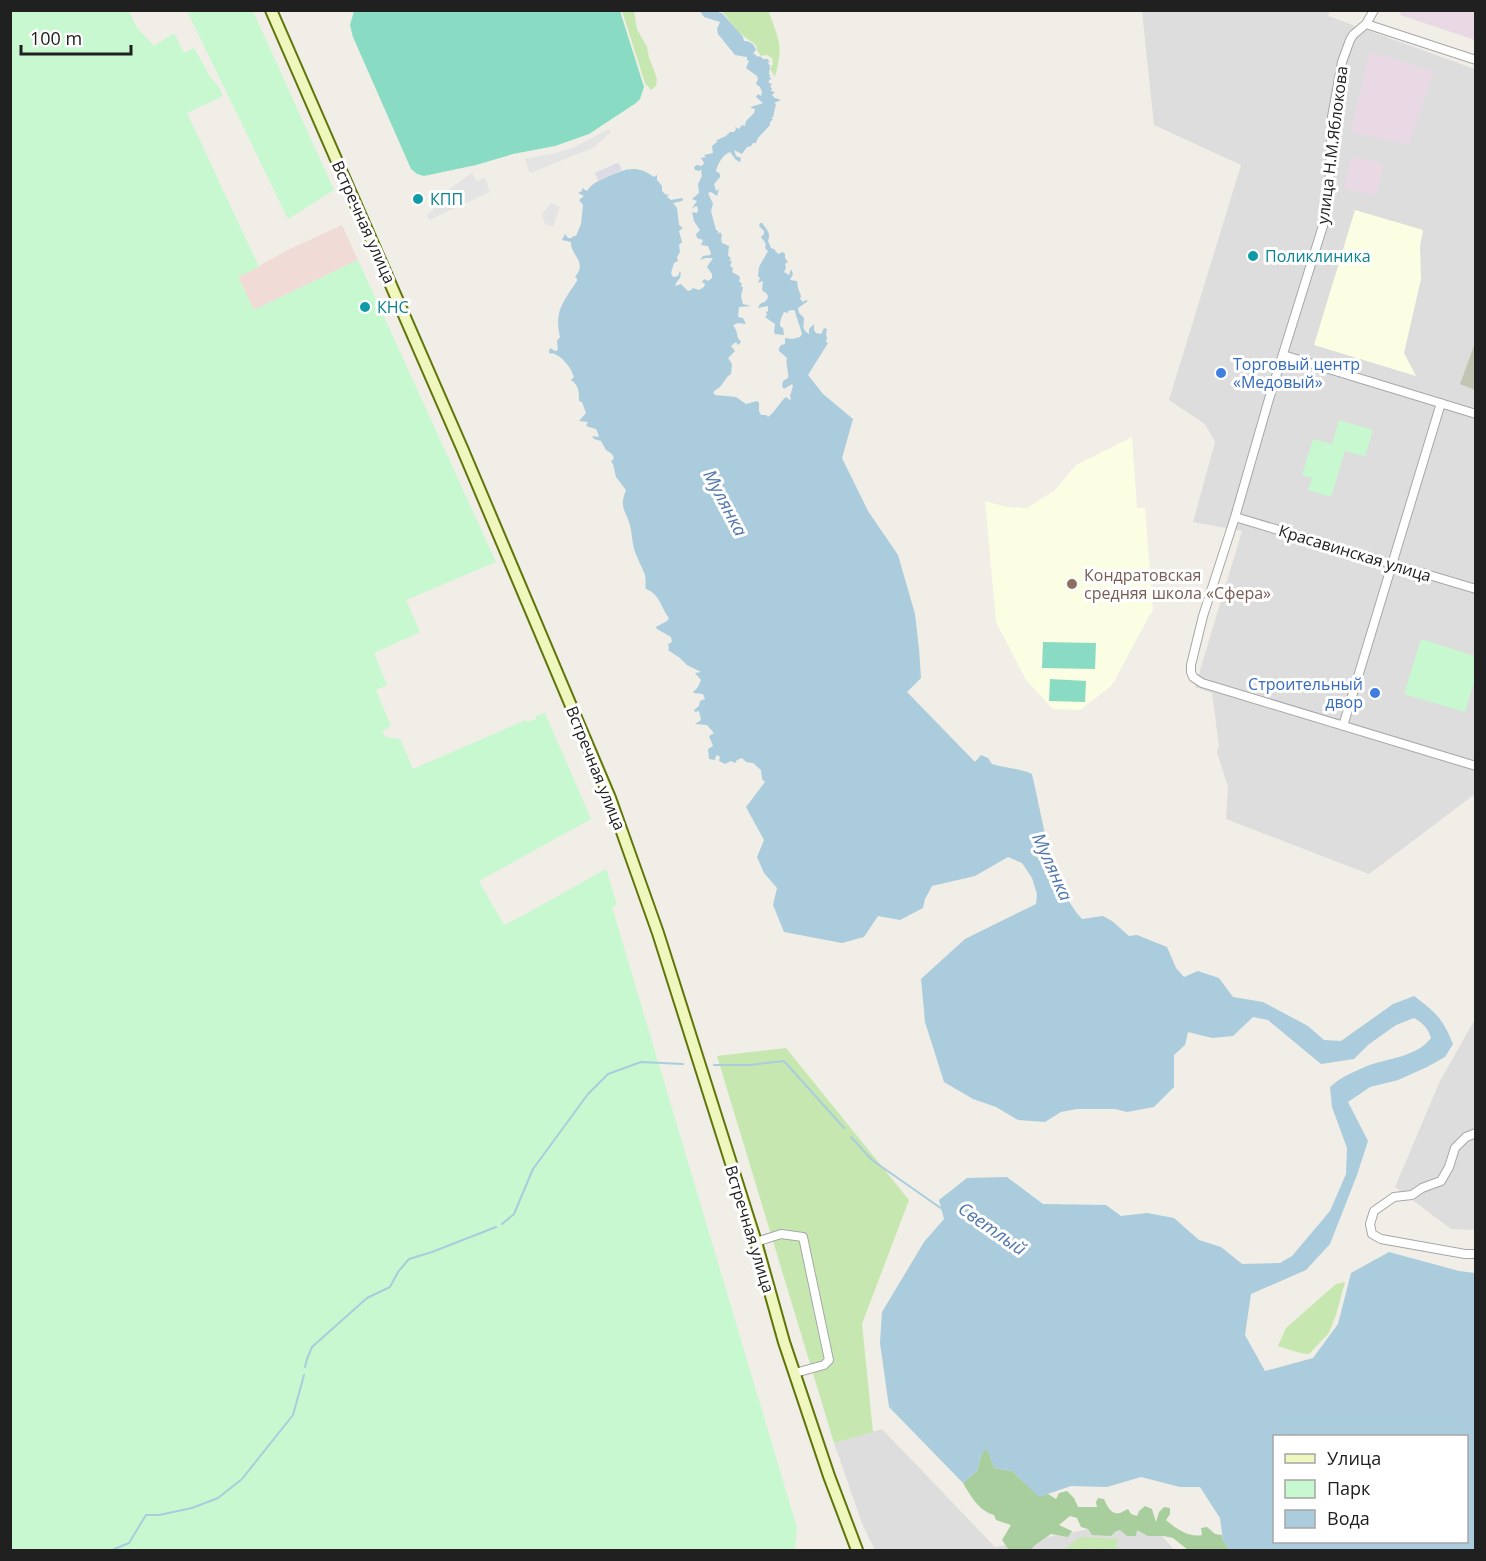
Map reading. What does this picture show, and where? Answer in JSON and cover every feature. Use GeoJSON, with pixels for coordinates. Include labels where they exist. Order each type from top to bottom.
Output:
{"type":"FeatureCollection","features":[{"type":"Feature","properties":{"kind":"main road","name":"Встречная улица"},"geometry":{"type":"LineString","coordinates":[[271,10],[462,448],[610,798],[658,933],[795,1373],[857,1551]]}},
{"type":"Feature","properties":{"kind":"street","name":"улица Н.М.Яблокова"},"geometry":{"type":"LineString","coordinates":[[1344,726],[1202,683],[1193,677],[1191,672],[1192,657],[1203,616],[1327,210],[1332,117],[1344,53],[1353,35],[1366,24],[1374,10]]}},
{"type":"Feature","properties":{"kind":"street"},"geometry":{"type":"LineString","coordinates":[[1366,24],[1476,60]]}},
{"type":"Feature","properties":{"kind":"street"},"geometry":{"type":"LineString","coordinates":[[1283,355],[1476,414]]}},
{"type":"Feature","properties":{"kind":"street"},"geometry":{"type":"LineString","coordinates":[[1441,404],[1344,726],[1476,766]]}},
{"type":"Feature","properties":{"kind":"street","name":"Красавинская улица"},"geometry":{"type":"LineString","coordinates":[[1235,517],[1476,590]]}},
{"type":"Feature","properties":{"kind":"street"},"geometry":{"type":"LineString","coordinates":[[1476,1132],[1466,1137],[1455,1148],[1449,1167],[1441,1181],[1422,1188],[1412,1195],[1394,1197],[1374,1211],[1370,1224],[1372,1234],[1381,1239],[1476,1254]]}},
{"type":"Feature","properties":{"kind":"street"},"geometry":{"type":"LineString","coordinates":[[756,1242],[781,1234],[803,1237],[829,1360],[824,1365],[795,1373]]}},
{"type":"Feature","properties":{"kind":"shaded area"},"geometry":{"type":"Polygon","coordinates":[[[1401,10],[1475,11],[1475,40],[1400,15],[1401,10]]]}},
{"type":"Feature","properties":{"kind":"shaded area"},"geometry":{"type":"Polygon","coordinates":[[[1142,11],[1330,11],[1328,16],[1475,69],[1475,794],[1369,874],[1226,819],[1228,787],[1217,752],[1219,746],[1212,693],[1195,687],[1242,531],[1193,522],[1215,442],[1205,424],[1169,400],[1241,165],[1154,125],[1142,11]]]}},
{"type":"Feature","properties":{"kind":"shaded area"},"geometry":{"type":"Polygon","coordinates":[[[1369,52],[1434,71],[1409,145],[1351,132],[1369,52]]]}},
{"type":"Feature","properties":{"kind":"shaded area"},"geometry":{"type":"Polygon","coordinates":[[[609,129],[611,132],[593,148],[530,173],[525,159],[574,147],[609,129]]]}},
{"type":"Feature","properties":{"kind":"shaded area"},"geometry":{"type":"Polygon","coordinates":[[[1352,156],[1384,164],[1376,196],[1344,188],[1352,156]]]}},
{"type":"Feature","properties":{"kind":"shaded area"},"geometry":{"type":"Polygon","coordinates":[[[617,163],[622,170],[598,181],[595,173],[617,163]]]}},
{"type":"Feature","properties":{"kind":"shaded area"},"geometry":{"type":"Polygon","coordinates":[[[472,173],[477,181],[485,178],[490,192],[429,220],[427,215],[436,207],[435,199],[472,173]]]}},
{"type":"Feature","properties":{"kind":"shaded area"},"geometry":{"type":"Polygon","coordinates":[[[551,203],[560,207],[553,227],[545,224],[542,214],[551,203]]]}},
{"type":"Feature","properties":{"kind":"shaded area"},"geometry":{"type":"Polygon","coordinates":[[[1355,210],[1423,230],[1420,246],[1421,279],[1404,353],[1416,376],[1314,345],[1355,210]]]}},
{"type":"Feature","properties":{"kind":"shaded area"},"geometry":{"type":"Polygon","coordinates":[[[342,225],[358,260],[254,310],[238,277],[342,225]]]}},
{"type":"Feature","properties":{"kind":"shaded area"},"geometry":{"type":"Polygon","coordinates":[[[1475,343],[1475,390],[1460,384],[1475,343]]]}},
{"type":"Feature","properties":{"kind":"shaded area","name":"Кондратовская средняя школа «Сфера»"},"geometry":{"type":"Polygon","coordinates":[[[1132,437],[1137,508],[1145,508],[1153,611],[1110,687],[1080,710],[1053,709],[1026,680],[996,622],[985,501],[1007,507],[1027,508],[1055,490],[1076,465],[1132,437]]]}},
{"type":"Feature","properties":{"kind":"shaded area"},"geometry":{"type":"Polygon","coordinates":[[[1475,1019],[1475,1230],[1451,1229],[1395,1187],[1440,1081],[1475,1019]]]}},
{"type":"Feature","properties":{"kind":"shaded area"},"geometry":{"type":"Polygon","coordinates":[[[882,1429],[995,1547],[1147,1518],[1174,1550],[875,1550],[863,1526],[834,1443],[882,1429]]]}},
{"type":"Feature","properties":{"kind":"green space"},"geometry":{"type":"Polygon","coordinates":[[[11,10],[129,11],[137,28],[154,46],[174,33],[184,53],[194,48],[223,96],[187,113],[259,267],[238,277],[254,310],[358,260],[496,562],[406,600],[420,632],[374,653],[387,685],[376,690],[391,726],[382,731],[385,737],[400,739],[413,769],[526,720],[527,722],[536,719],[536,716],[545,713],[591,819],[479,881],[504,925],[606,869],[617,905],[612,907],[797,1528],[795,1550],[11,1550],[11,10]]]}},
{"type":"Feature","properties":{"kind":"green space"},"geometry":{"type":"Polygon","coordinates":[[[187,11],[253,11],[334,190],[288,219],[187,11]]]}},
{"type":"Feature","properties":{"kind":"green space"},"geometry":{"type":"Polygon","coordinates":[[[354,11],[620,11],[644,87],[636,103],[589,134],[555,146],[424,176],[411,169],[353,37],[350,25],[354,11]]]}},
{"type":"Feature","properties":{"kind":"green space"},"geometry":{"type":"Polygon","coordinates":[[[622,11],[634,11],[637,29],[647,47],[657,79],[656,86],[651,90],[645,83],[622,11]]]}},
{"type":"Feature","properties":{"kind":"green space"},"geometry":{"type":"Polygon","coordinates":[[[722,11],[771,11],[769,13],[780,51],[775,77],[770,69],[773,64],[772,58],[767,55],[761,56],[756,45],[738,32],[722,11]]]}},
{"type":"Feature","properties":{"kind":"green space"},"geometry":{"type":"Polygon","coordinates":[[[1339,420],[1373,430],[1365,456],[1345,451],[1331,497],[1308,490],[1312,478],[1302,475],[1313,439],[1332,444],[1339,420]]]}},
{"type":"Feature","properties":{"kind":"green space"},"geometry":{"type":"Polygon","coordinates":[[[1421,639],[1475,656],[1475,678],[1465,712],[1404,694],[1421,639]]]}},
{"type":"Feature","properties":{"kind":"green space"},"geometry":{"type":"Polygon","coordinates":[[[1043,642],[1096,643],[1095,669],[1042,668],[1043,642]]]}},
{"type":"Feature","properties":{"kind":"green space"},"geometry":{"type":"Polygon","coordinates":[[[1050,679],[1086,681],[1085,702],[1049,701],[1050,679]]]}},
{"type":"Feature","properties":{"kind":"green space"},"geometry":{"type":"Polygon","coordinates":[[[786,1048],[909,1200],[862,1324],[873,1432],[834,1443],[717,1056],[786,1048]]]}},
{"type":"Feature","properties":{"kind":"green space"},"geometry":{"type":"Polygon","coordinates":[[[1345,1282],[1329,1333],[1309,1354],[1278,1346],[1286,1328],[1336,1284],[1345,1282]]]}},
{"type":"Feature","properties":{"kind":"green space"},"geometry":{"type":"Polygon","coordinates":[[[985,1448],[994,1468],[1012,1471],[1039,1496],[1048,1494],[1056,1499],[1059,1493],[1067,1491],[1074,1498],[1078,1507],[1097,1507],[1098,1498],[1104,1499],[1114,1513],[1128,1509],[1131,1514],[1137,1516],[1145,1506],[1152,1509],[1156,1522],[1159,1512],[1164,1507],[1170,1508],[1170,1514],[1166,1520],[1182,1532],[1202,1535],[1201,1528],[1207,1527],[1215,1534],[1222,1535],[1223,1541],[1230,1550],[1188,1550],[1173,1538],[1148,1536],[1137,1530],[1136,1536],[1127,1536],[1120,1530],[1111,1536],[1092,1535],[1088,1529],[1081,1527],[1077,1518],[1070,1516],[1059,1525],[1072,1531],[1068,1537],[1051,1534],[1031,1550],[1009,1550],[1002,1540],[1011,1525],[996,1520],[994,1515],[979,1506],[963,1483],[977,1471],[985,1448]]]}},
{"type":"Feature","properties":{"kind":"green space"},"geometry":{"type":"Polygon","coordinates":[[[1080,1537],[1118,1539],[1116,1550],[1087,1548],[1064,1550],[1080,1537]]]}},
{"type":"Feature","properties":{"kind":"water","name":"Мулянка"},"geometry":{"type":"Polygon","coordinates":[[[700,11],[722,13],[744,41],[753,45],[756,50],[753,53],[763,59],[768,59],[769,75],[771,75],[769,77],[772,79],[769,83],[772,84],[771,91],[775,92],[772,95],[781,100],[774,103],[776,104],[771,118],[773,119],[756,143],[747,147],[742,154],[734,150],[736,156],[741,158],[740,162],[730,152],[723,157],[716,171],[720,177],[714,184],[716,191],[719,189],[717,196],[711,192],[708,193],[713,204],[711,211],[716,230],[722,235],[722,243],[729,246],[728,255],[731,259],[729,261],[732,261],[730,266],[733,268],[732,272],[739,276],[741,287],[743,287],[741,296],[743,304],[751,306],[739,307],[738,317],[743,318],[746,324],[733,325],[741,342],[738,345],[736,342],[731,346],[735,351],[728,358],[732,364],[731,374],[713,392],[715,395],[736,397],[746,404],[757,401],[761,415],[768,417],[786,397],[791,399],[792,384],[784,389],[782,386],[783,381],[788,378],[787,358],[779,351],[779,348],[785,344],[785,338],[792,339],[802,334],[795,311],[784,312],[780,326],[783,328],[784,335],[775,334],[775,324],[765,317],[768,306],[758,308],[768,297],[762,290],[763,281],[758,283],[759,267],[768,251],[761,237],[764,231],[759,226],[762,223],[769,234],[768,241],[771,248],[778,254],[783,252],[785,254],[788,262],[785,264],[784,272],[789,275],[791,269],[793,274],[790,280],[797,281],[800,299],[803,302],[808,301],[798,308],[804,318],[805,331],[809,334],[809,329],[814,324],[816,333],[821,334],[824,328],[827,329],[826,342],[828,343],[808,375],[823,394],[853,419],[842,458],[868,511],[898,555],[915,614],[921,678],[907,692],[975,762],[981,755],[988,758],[992,764],[1032,774],[1044,830],[1056,871],[1072,906],[1082,919],[1103,916],[1129,936],[1137,935],[1167,947],[1176,968],[1184,977],[1198,971],[1219,978],[1233,997],[1263,1002],[1308,1026],[1324,1040],[1341,1041],[1393,1004],[1414,996],[1442,1021],[1453,1044],[1445,1057],[1398,1080],[1370,1087],[1348,1102],[1368,1141],[1330,1244],[1306,1270],[1251,1294],[1245,1335],[1265,1371],[1313,1358],[1338,1324],[1351,1273],[1389,1252],[1459,1271],[1475,1273],[1475,1550],[1230,1550],[1223,1541],[1220,1518],[1200,1487],[1180,1487],[1141,1477],[1107,1487],[1071,1486],[1039,1497],[1012,1471],[994,1468],[989,1453],[985,1449],[977,1471],[963,1483],[889,1407],[880,1343],[882,1312],[924,1242],[944,1219],[939,1200],[967,1178],[1007,1177],[1043,1204],[1106,1205],[1121,1216],[1147,1213],[1174,1218],[1199,1240],[1221,1247],[1242,1264],[1280,1263],[1292,1256],[1330,1211],[1346,1174],[1347,1148],[1332,1107],[1330,1087],[1367,1066],[1410,1053],[1431,1038],[1425,1026],[1414,1018],[1396,1025],[1368,1045],[1354,1059],[1321,1064],[1268,1020],[1253,1017],[1233,1036],[1212,1038],[1188,1032],[1185,1045],[1174,1055],[1174,1087],[1154,1107],[1127,1112],[1115,1109],[1077,1109],[1061,1112],[1045,1122],[1018,1120],[996,1107],[973,1099],[944,1082],[925,1022],[921,979],[965,939],[1036,904],[1037,894],[1032,878],[1022,863],[1008,857],[975,876],[932,886],[923,908],[900,920],[878,916],[864,937],[842,943],[784,932],[773,905],[777,888],[764,873],[757,857],[764,840],[746,807],[765,782],[762,779],[761,770],[742,758],[735,763],[731,761],[725,764],[719,761],[720,757],[717,755],[715,760],[709,759],[708,749],[713,746],[709,736],[714,733],[707,725],[695,724],[701,720],[699,711],[694,710],[699,706],[700,701],[705,699],[703,694],[693,692],[701,680],[695,673],[701,672],[687,665],[668,650],[668,644],[672,642],[671,637],[656,627],[669,618],[654,594],[646,589],[645,575],[634,549],[630,525],[624,508],[623,500],[626,490],[616,477],[611,462],[614,458],[601,441],[592,436],[599,436],[596,429],[586,426],[588,422],[579,421],[586,413],[582,402],[579,401],[577,386],[571,380],[574,377],[573,373],[563,359],[549,352],[550,348],[558,350],[559,313],[577,281],[575,277],[579,272],[579,263],[571,242],[562,240],[565,234],[568,238],[576,236],[581,224],[583,205],[579,200],[584,196],[578,193],[582,191],[582,188],[587,191],[598,181],[625,170],[636,169],[654,177],[657,175],[662,191],[666,195],[669,194],[667,197],[671,200],[683,199],[673,203],[677,208],[679,225],[683,228],[679,231],[682,242],[679,245],[678,261],[674,263],[671,273],[673,277],[678,276],[680,271],[681,273],[675,286],[681,284],[688,291],[693,288],[699,290],[704,287],[705,284],[702,282],[704,279],[708,281],[712,278],[707,267],[713,258],[700,260],[711,253],[708,246],[701,245],[703,240],[697,238],[696,234],[700,230],[694,221],[692,212],[697,213],[698,210],[697,206],[692,208],[697,201],[692,199],[699,193],[698,184],[702,176],[702,169],[695,170],[694,167],[702,166],[704,163],[701,158],[713,153],[712,146],[718,141],[715,141],[734,132],[735,127],[739,129],[742,125],[745,126],[746,121],[754,113],[755,109],[751,107],[763,103],[756,97],[758,94],[761,96],[762,92],[756,84],[757,76],[746,68],[749,61],[747,57],[735,55],[718,34],[717,29],[720,22],[704,17],[700,11]]]}},
{"type":"Feature","properties":{"kind":"waterway","name":"Светлый"},"geometry":{"type":"LineString","coordinates":[[714,1065],[750,1065],[784,1061],[844,1128]]}},
{"type":"Feature","properties":{"kind":"waterway","name":"Светлый"},"geometry":{"type":"LineString","coordinates":[[502,1224],[514,1214],[533,1169],[588,1094],[608,1074],[641,1062],[683,1064]]}},
{"type":"Feature","properties":{"kind":"waterway","name":"Светлый"},"geometry":{"type":"LineString","coordinates":[[851,1137],[872,1160],[942,1209]]}},
{"type":"Feature","properties":{"kind":"waterway"},"geometry":{"type":"LineString","coordinates":[[305,1367],[312,1347],[367,1298],[390,1287],[398,1272],[409,1259],[496,1227]]}},
{"type":"Feature","properties":{"kind":"waterway"},"geometry":{"type":"LineString","coordinates":[[112,1550],[129,1543],[146,1515],[159,1515],[192,1508],[218,1498],[242,1479],[293,1415],[304,1375]]}},
{"type":"Feature","properties":{"kind":"place","name":"КПП"},"geometry":{"type":"Point","coordinates":[418,199]}},
{"type":"Feature","properties":{"kind":"place","name":"Поликлиника"},"geometry":{"type":"Point","coordinates":[1253,256]}},
{"type":"Feature","properties":{"kind":"place","name":"КНС"},"geometry":{"type":"Point","coordinates":[365,307]}},
{"type":"Feature","properties":{"kind":"place","name":"Торговый центр «Медовый»"},"geometry":{"type":"Point","coordinates":[1221,373]}},
{"type":"Feature","properties":{"kind":"place","name":"Кондратовская средняя школа «Сфера»"},"geometry":{"type":"Point","coordinates":[1072,584]}},
{"type":"Feature","properties":{"kind":"place","name":"Строительный двор"},"geometry":{"type":"Point","coordinates":[1375,693]}}]}
